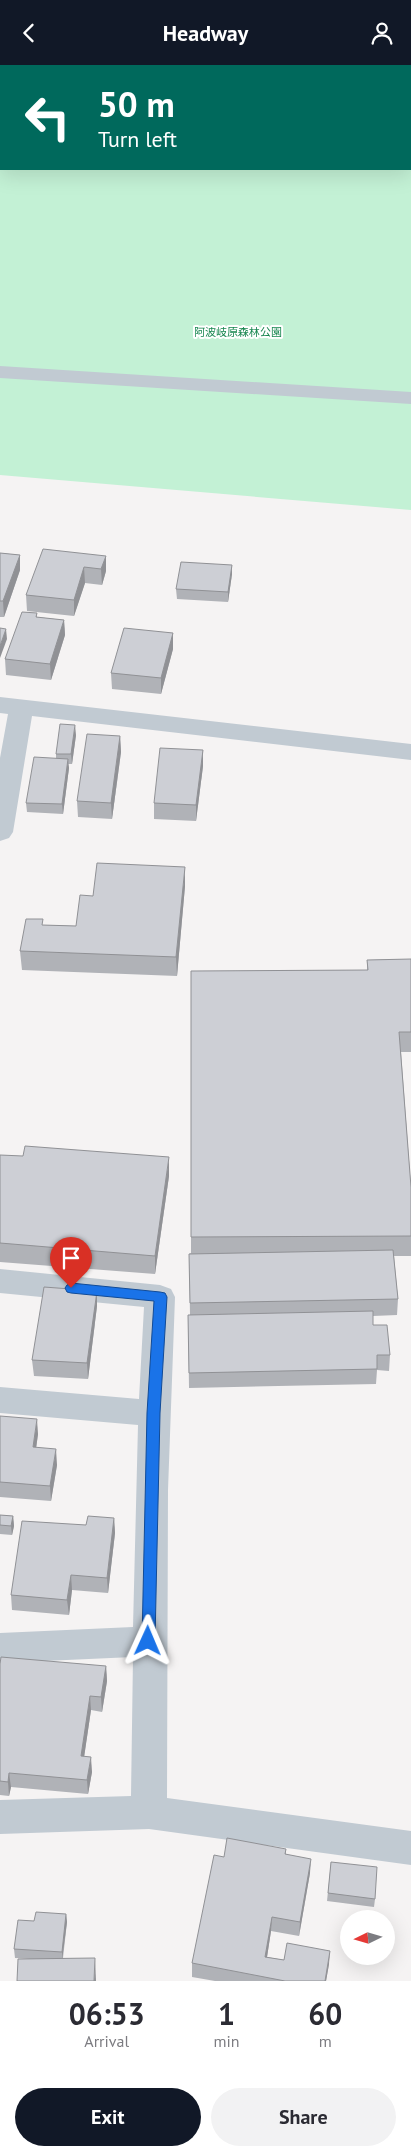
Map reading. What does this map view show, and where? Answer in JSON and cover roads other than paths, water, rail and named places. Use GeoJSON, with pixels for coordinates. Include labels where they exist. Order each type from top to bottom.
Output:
{"type":"FeatureCollection","features":[{"type":"Feature","properties":{"kind":"street"},"geometry":{"type":"LineString","coordinates":[[0,372],[411,398]]}},
{"type":"Feature","properties":{"kind":"street"},"geometry":{"type":"LineString","coordinates":[[0,832],[11,706],[411,752]]}},
{"type":"Feature","properties":{"kind":"street"},"geometry":{"type":"LineString","coordinates":[[0,1281],[160,1297],[154,1413],[148,1641],[149,1812]]}},
{"type":"Feature","properties":{"kind":"street"},"geometry":{"type":"LineString","coordinates":[[0,1400],[154,1413]]}},
{"type":"Feature","properties":{"kind":"street"},"geometry":{"type":"LineString","coordinates":[[0,1649],[148,1641]]}},
{"type":"Feature","properties":{"kind":"street"},"geometry":{"type":"LineString","coordinates":[[0,1817],[149,1812],[411,1848]]}},
{"type":"Feature","properties":{"kind":"park label","name":"阿波岐原森林公園"},"geometry":{"type":"Point","coordinates":[238,332]}}]}
